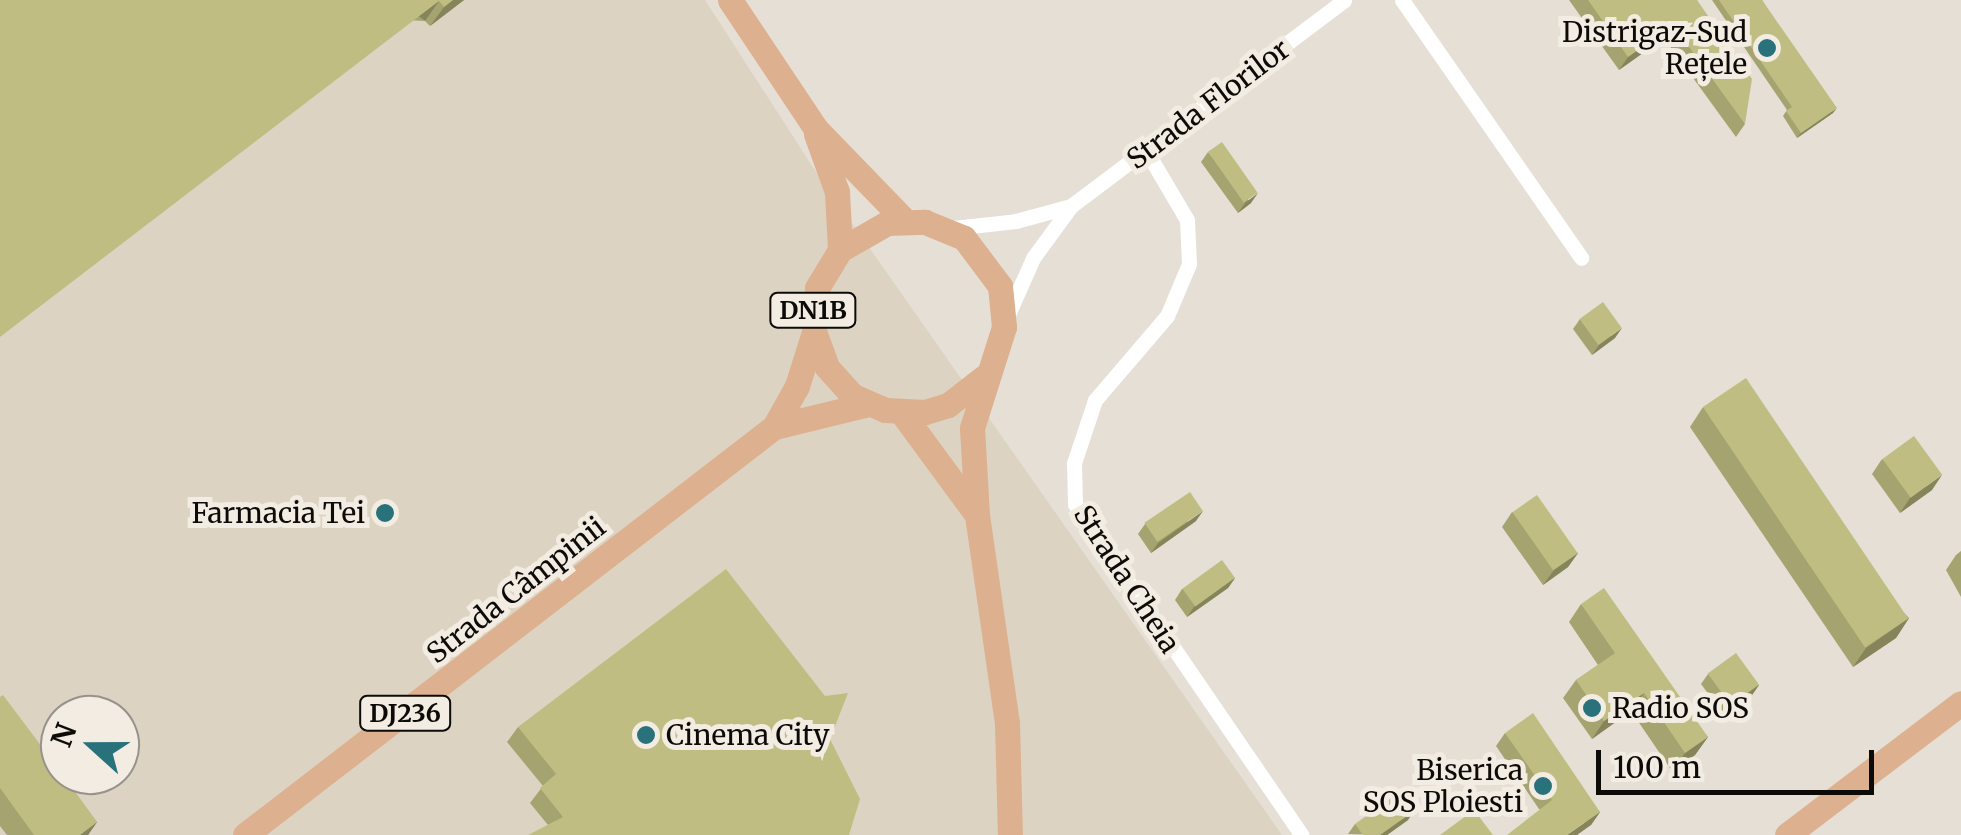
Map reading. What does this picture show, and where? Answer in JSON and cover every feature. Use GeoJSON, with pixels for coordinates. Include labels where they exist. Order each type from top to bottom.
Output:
{"type":"FeatureCollection","features":[{"type":"Feature","properties":{"kind":"main road","name":"DN1B"},"geometry":{"type":"LineString","coordinates":[[730,0],[816,130],[905,221]]}},
{"type":"Feature","properties":{"kind":"main road","name":"DN1B"},"geometry":{"type":"LineString","coordinates":[[816,130],[836,192],[840,250]]}},
{"type":"Feature","properties":{"kind":"main road","name":"DN1B"},"geometry":{"type":"LineString","coordinates":[[945,228],[905,221],[870,229],[840,250],[817,288],[814,332],[838,382],[868,404],[902,413],[948,405],[984,376]]}},
{"type":"Feature","properties":{"kind":"main road"},"geometry":{"type":"LineString","coordinates":[[945,228],[992,268],[1000,286],[1004,328],[984,376],[972,428],[977,516],[1007,723],[1010,835]]}},
{"type":"Feature","properties":{"kind":"main road","name":"DJ236"},"geometry":{"type":"LineString","coordinates":[[774,427],[797,386],[814,332]]}},
{"type":"Feature","properties":{"kind":"main road","name":"DJ236"},"geometry":{"type":"LineString","coordinates":[[774,427],[868,404]]}},
{"type":"Feature","properties":{"kind":"main road"},"geometry":{"type":"LineString","coordinates":[[902,413],[977,516]]}},
{"type":"Feature","properties":{"kind":"main road","name":"Strada Câmpinii"},"geometry":{"type":"LineString","coordinates":[[245,835],[774,427]]}},
{"type":"Feature","properties":{"kind":"main road"},"geometry":{"type":"LineString","coordinates":[[1786,835],[1961,703]]}},
{"type":"Feature","properties":{"kind":"street","name":"Strada Florilor"},"geometry":{"type":"LineString","coordinates":[[1071,206],[1344,0]]}},
{"type":"Feature","properties":{"kind":"street"},"geometry":{"type":"LineString","coordinates":[[1402,0],[1581,258]]}},
{"type":"Feature","properties":{"kind":"street","name":"Strada Cheia"},"geometry":{"type":"LineString","coordinates":[[1147,152],[1187,220],[1189,264],[1167,316],[1095,400],[1074,463],[1075,504],[1302,835]]}},
{"type":"Feature","properties":{"kind":"street"},"geometry":{"type":"LineString","coordinates":[[945,228],[1016,222],[1071,206]]}},
{"type":"Feature","properties":{"kind":"street"},"geometry":{"type":"LineString","coordinates":[[1004,328],[1033,258],[1071,206]]}},
{"type":"Feature","properties":{"kind":"shaded area"},"geometry":{"type":"Polygon","coordinates":[[[0,0],[705,0],[816,172],[1282,835],[0,835],[0,0]]]}},
{"type":"Feature","properties":{"kind":"building"},"geometry":{"type":"Polygon","coordinates":[[[0,0],[453,0],[444,7],[439,1],[0,337],[0,0]]]}},
{"type":"Feature","properties":{"kind":"building"},"geometry":{"type":"Polygon","coordinates":[[[1588,0],[1697,0],[1752,79],[1745,124],[1673,25],[1628,57],[1588,0]]]}},
{"type":"Feature","properties":{"kind":"building","name":"Distrigaz-Sud Rețele"},"geometry":{"type":"Polygon","coordinates":[[[1719,0],[1762,0],[1837,108],[1801,133],[1786,111],[1792,107],[1719,0]]]}},
{"type":"Feature","properties":{"kind":"building"},"geometry":{"type":"Polygon","coordinates":[[[1222,142],[1258,193],[1244,203],[1208,152],[1222,142]]]}},
{"type":"Feature","properties":{"kind":"building"},"geometry":{"type":"Polygon","coordinates":[[[1603,302],[1622,328],[1598,345],[1580,319],[1603,302]]]}},
{"type":"Feature","properties":{"kind":"building"},"geometry":{"type":"Polygon","coordinates":[[[1746,378],[1908,618],[1865,647],[1703,407],[1746,378]]]}},
{"type":"Feature","properties":{"kind":"building"},"geometry":{"type":"Polygon","coordinates":[[[1914,436],[1942,475],[1911,498],[1882,459],[1914,436]]]}},
{"type":"Feature","properties":{"kind":"building"},"geometry":{"type":"Polygon","coordinates":[[[1190,492],[1203,511],[1157,542],[1144,523],[1190,492]]]}},
{"type":"Feature","properties":{"kind":"building"},"geometry":{"type":"Polygon","coordinates":[[[1537,495],[1578,553],[1553,570],[1512,512],[1537,495]]]}},
{"type":"Feature","properties":{"kind":"building"},"geometry":{"type":"Polygon","coordinates":[[[1222,560],[1235,578],[1195,607],[1182,589],[1222,560]]]}},
{"type":"Feature","properties":{"kind":"building"},"geometry":{"type":"Polygon","coordinates":[[[726,569],[825,696],[848,693],[830,739],[860,799],[849,835],[528,835],[563,817],[540,788],[556,774],[518,727],[726,569]]]}},
{"type":"Feature","properties":{"kind":"building"},"geometry":{"type":"Polygon","coordinates":[[[1604,588],[1708,737],[1685,753],[1644,693],[1604,721],[1576,680],[1615,653],[1581,604],[1604,588]]]}},
{"type":"Feature","properties":{"kind":"building"},"geometry":{"type":"Polygon","coordinates":[[[1736,653],[1759,685],[1731,705],[1708,674],[1736,653]]]}},
{"type":"Feature","properties":{"kind":"building"},"geometry":{"type":"Polygon","coordinates":[[[3,695],[40,744],[40,795],[77,795],[97,822],[80,835],[34,835],[0,788],[3,695]]]}},
{"type":"Feature","properties":{"kind":"building"},"geometry":{"type":"Polygon","coordinates":[[[1533,713],[1600,812],[1567,835],[1507,835],[1552,800],[1505,733],[1533,713]]]}},
{"type":"Feature","properties":{"kind":"building"},"geometry":{"type":"Polygon","coordinates":[[[1401,791],[1415,810],[1380,835],[1363,835],[1355,824],[1401,791]]]}},
{"type":"Feature","properties":{"kind":"building"},"geometry":{"type":"Polygon","coordinates":[[[1474,810],[1493,835],[1440,835],[1474,810]]]}},
{"type":"Feature","properties":{"kind":"place","name":"Distrigaz-Sud Rețele"},"geometry":{"type":"Point","coordinates":[1767,48]}},
{"type":"Feature","properties":{"kind":"place","name":"Farmacia Tei"},"geometry":{"type":"Point","coordinates":[385,513]}},
{"type":"Feature","properties":{"kind":"place","name":"Radio SOS"},"geometry":{"type":"Point","coordinates":[1592,708]}},
{"type":"Feature","properties":{"kind":"place","name":"Cinema City"},"geometry":{"type":"Point","coordinates":[646,735]}},
{"type":"Feature","properties":{"kind":"place","name":"Biserica SOS Ploiesti"},"geometry":{"type":"Point","coordinates":[1543,786]}}]}
